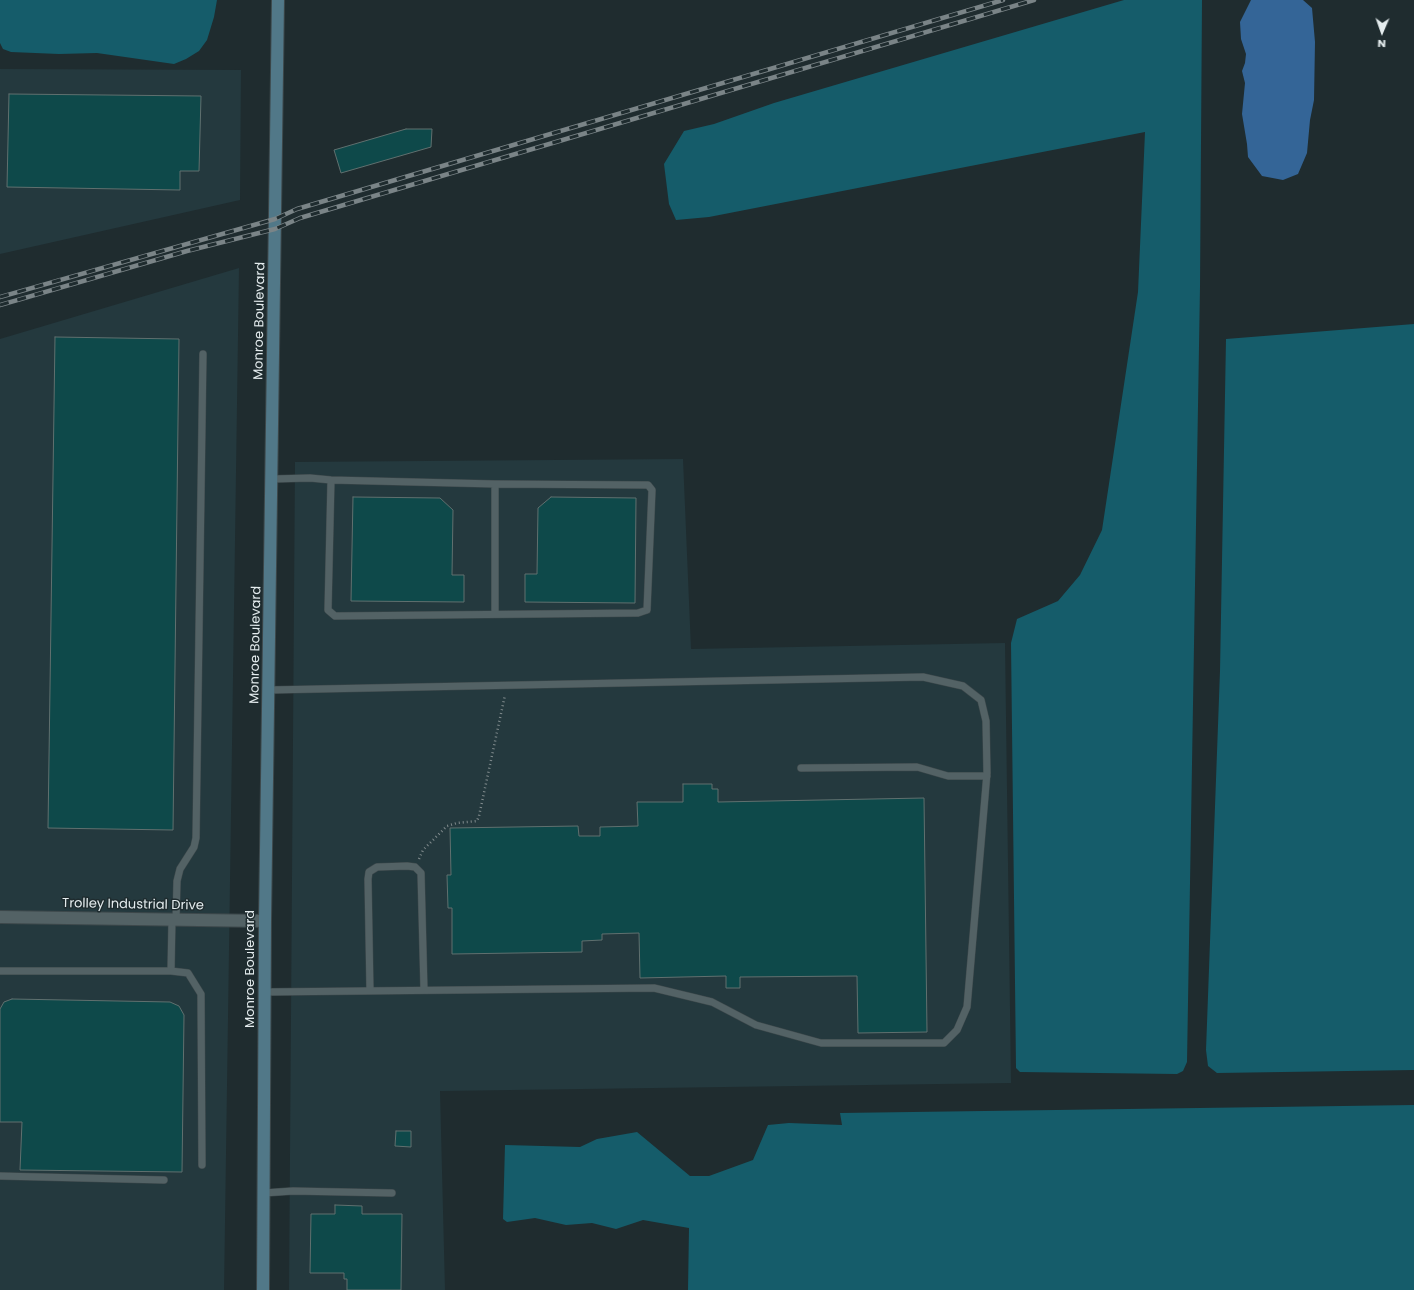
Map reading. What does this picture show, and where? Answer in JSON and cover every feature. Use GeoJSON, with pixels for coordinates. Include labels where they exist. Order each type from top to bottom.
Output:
{"type":"FeatureCollection","features":[{"type":"Feature","properties":{"kind":"street","name":"Monroe Boulevard"},"geometry":{"type":"LineString","coordinates":[[263,1290],[265,921],[278,0]]}},
{"type":"Feature","properties":{"kind":"street","name":"Trolley Industrial Drive"},"geometry":{"type":"LineString","coordinates":[[0,917],[265,921]]}},
{"type":"Feature","properties":{"kind":"lane"},"geometry":{"type":"LineString","coordinates":[[171,972],[174,920],[180,869],[194,847],[196,838],[203,354]]}},
{"type":"Feature","properties":{"kind":"lane"},"geometry":{"type":"LineString","coordinates":[[272,479],[310,478],[331,480],[495,484],[648,484],[652,490],[647,610],[638,613],[335,616],[328,610],[331,480]]}},
{"type":"Feature","properties":{"kind":"lane"},"geometry":{"type":"LineString","coordinates":[[495,484],[495,614]]}},
{"type":"Feature","properties":{"kind":"lane"},"geometry":{"type":"LineString","coordinates":[[265,992],[654,988],[712,1002],[756,1025],[821,1043],[944,1043],[957,1030],[967,1007],[987,776],[986,721],[981,700],[963,686],[923,677],[269,690]]}},
{"type":"Feature","properties":{"kind":"lane"},"geometry":{"type":"LineString","coordinates":[[801,768],[917,767],[948,776],[987,776]]}},
{"type":"Feature","properties":{"kind":"lane"},"geometry":{"type":"LineString","coordinates":[[370,990],[369,872],[377,867],[407,866],[416,867],[421,873],[424,990]]}},
{"type":"Feature","properties":{"kind":"lane"},"geometry":{"type":"LineString","coordinates":[[0,971],[188,973],[201,994],[202,1165]]}},
{"type":"Feature","properties":{"kind":"lane"},"geometry":{"type":"LineString","coordinates":[[0,1176],[164,1180]]}},
{"type":"Feature","properties":{"kind":"lane"},"geometry":{"type":"LineString","coordinates":[[264,1193],[293,1191],[392,1193]]}},
{"type":"Feature","properties":{"kind":"path"},"geometry":{"type":"LineString","coordinates":[[416,867],[423,850],[447,826],[457,823],[477,821],[506,685]]}},
{"type":"Feature","properties":{"kind":"shaded area"},"geometry":{"type":"Polygon","coordinates":[[[0,0],[217,0],[214,17],[207,40],[199,51],[174,64],[97,53],[59,54],[11,52],[3,49],[0,43],[0,0]]]}},
{"type":"Feature","properties":{"kind":"shaded area"},"geometry":{"type":"Polygon","coordinates":[[[1124,0],[1202,0],[1200,287],[1187,1062],[1183,1071],[1177,1074],[1020,1072],[1016,1068],[1011,643],[1017,619],[1058,601],[1080,575],[1102,530],[1138,292],[1145,132],[709,217],[676,220],[669,204],[664,164],[684,131],[714,124],[774,103],[1124,0]]]}},
{"type":"Feature","properties":{"kind":"shaded area"},"geometry":{"type":"Polygon","coordinates":[[[1251,0],[1303,0],[1312,8],[1315,42],[1314,100],[1310,120],[1307,153],[1298,174],[1283,180],[1262,176],[1248,157],[1242,114],[1245,83],[1242,71],[1246,54],[1241,39],[1240,22],[1251,0]]]}},
{"type":"Feature","properties":{"kind":"shaded area"},"geometry":{"type":"Polygon","coordinates":[[[0,69],[241,70],[240,200],[0,254],[0,69]]]}},
{"type":"Feature","properties":{"kind":"shaded area"},"geometry":{"type":"Polygon","coordinates":[[[239,268],[224,1290],[0,1290],[0,339],[239,268]]]}},
{"type":"Feature","properties":{"kind":"shaded area"},"geometry":{"type":"Polygon","coordinates":[[[1414,324],[1414,1070],[1217,1073],[1208,1066],[1206,1050],[1220,671],[1226,339],[1414,324]]]}},
{"type":"Feature","properties":{"kind":"shaded area"},"geometry":{"type":"Polygon","coordinates":[[[683,459],[691,649],[1005,643],[1011,1083],[440,1091],[445,1290],[289,1290],[295,462],[683,459]]]}},
{"type":"Feature","properties":{"kind":"shaded area"},"geometry":{"type":"Polygon","coordinates":[[[1414,1105],[1414,1290],[688,1290],[689,1228],[643,1220],[616,1229],[592,1223],[566,1225],[535,1218],[507,1222],[503,1219],[505,1145],[580,1147],[597,1139],[637,1132],[690,1176],[709,1176],[753,1160],[768,1125],[789,1123],[842,1125],[840,1113],[1414,1105]]]}},
{"type":"Feature","properties":{"kind":"building"},"geometry":{"type":"Polygon","coordinates":[[[9,94],[201,96],[199,171],[180,171],[180,190],[7,187],[9,94]]]}},
{"type":"Feature","properties":{"kind":"building"},"geometry":{"type":"Polygon","coordinates":[[[406,129],[432,129],[431,147],[341,173],[334,150],[406,129]]]}},
{"type":"Feature","properties":{"kind":"building"},"geometry":{"type":"Polygon","coordinates":[[[55,337],[179,339],[173,830],[48,828],[55,337]]]}},
{"type":"Feature","properties":{"kind":"building"},"geometry":{"type":"Polygon","coordinates":[[[353,497],[440,498],[453,510],[452,575],[464,575],[464,602],[351,601],[353,497]]]}},
{"type":"Feature","properties":{"kind":"building"},"geometry":{"type":"Polygon","coordinates":[[[551,497],[636,498],[635,603],[525,602],[525,574],[537,574],[538,508],[551,497]]]}},
{"type":"Feature","properties":{"kind":"building"},"geometry":{"type":"Polygon","coordinates":[[[683,784],[712,784],[712,789],[718,789],[718,802],[924,798],[927,1032],[858,1033],[857,976],[740,977],[740,988],[726,988],[726,976],[640,978],[639,933],[602,934],[602,940],[582,941],[582,952],[452,954],[452,908],[448,908],[447,875],[451,875],[450,828],[578,826],[579,836],[600,836],[600,827],[638,826],[637,802],[683,802],[683,784]]]}},
{"type":"Feature","properties":{"kind":"building"},"geometry":{"type":"Polygon","coordinates":[[[12,999],[170,1002],[179,1006],[184,1015],[182,1172],[20,1170],[22,1122],[0,1122],[0,1009],[4,1002],[12,999]]]}},
{"type":"Feature","properties":{"kind":"building"},"geometry":{"type":"Polygon","coordinates":[[[396,1131],[411,1131],[411,1147],[395,1146],[396,1131]]]}},
{"type":"Feature","properties":{"kind":"building"},"geometry":{"type":"Polygon","coordinates":[[[335,1205],[362,1206],[362,1214],[402,1214],[401,1290],[347,1290],[347,1279],[344,1279],[344,1273],[310,1273],[311,1214],[335,1214],[335,1205]]]}},
{"type":"Feature","properties":{"kind":"railway"},"geometry":{"type":"LineString","coordinates":[[0,297],[275,219],[297,209],[1003,0]]}},
{"type":"Feature","properties":{"kind":"railway"},"geometry":{"type":"LineString","coordinates":[[0,305],[187,251],[275,229],[300,218],[1034,0]]}}]}
